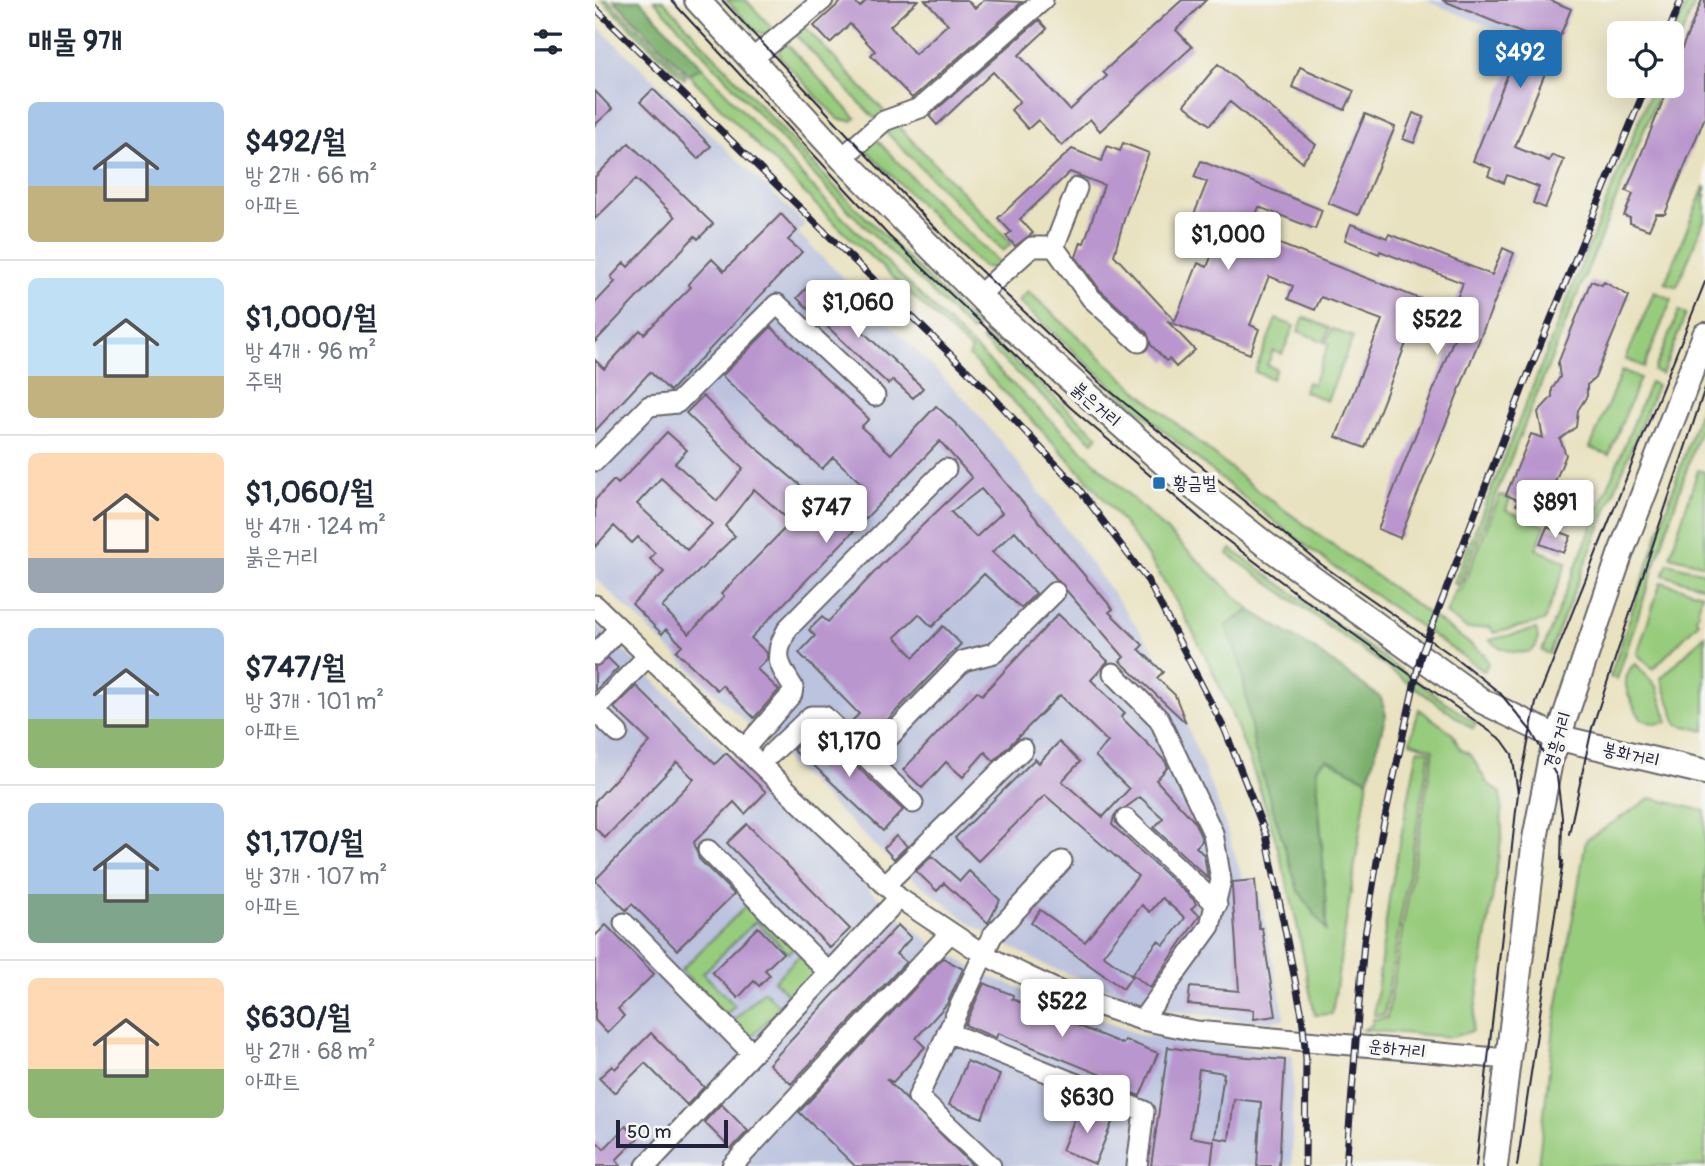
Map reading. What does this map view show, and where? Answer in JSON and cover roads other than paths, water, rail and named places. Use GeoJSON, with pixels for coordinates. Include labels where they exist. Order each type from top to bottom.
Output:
{"type":"FeatureCollection","features":[{"type":"Feature","properties":{"kind":"main road","name":"붉은거리"},"geometry":{"type":"LineString","coordinates":[[697,0],[842,158],[978,296],[1086,396],[1266,545],[1482,701],[1556,737]]}},
{"type":"Feature","properties":{"kind":"main road","name":"경흥거리"},"geometry":{"type":"LineString","coordinates":[[1495,1166],[1535,839],[1556,737],[1620,555],[1705,335]]}},
{"type":"Feature","properties":{"kind":"main road","name":"봉화거리"},"geometry":{"type":"LineString","coordinates":[[1556,737],[1705,772]]}},
{"type":"Feature","properties":{"kind":"street"},"geometry":{"type":"LineString","coordinates":[[752,59],[823,0]]}},
{"type":"Feature","properties":{"kind":"street"},"geometry":{"type":"LineString","coordinates":[[842,158],[884,121],[920,108],[1043,0]]}},
{"type":"Feature","properties":{"kind":"street"},"geometry":{"type":"LineString","coordinates":[[1054,247],[1077,188]]}},
{"type":"Feature","properties":{"kind":"street"},"geometry":{"type":"LineString","coordinates":[[978,296],[1032,247],[1054,247]]}},
{"type":"Feature","properties":{"kind":"street"},"geometry":{"type":"LineString","coordinates":[[1054,247],[1091,298],[1139,342]]}},
{"type":"Feature","properties":{"kind":"street"},"geometry":{"type":"LineString","coordinates":[[595,461],[649,406],[677,403],[777,304],[874,396]]}},
{"type":"Feature","properties":{"kind":"street"},"geometry":{"type":"LineString","coordinates":[[744,749],[792,694],[793,687],[778,664],[779,644],[788,628],[946,469]]}},
{"type":"Feature","properties":{"kind":"street"},"geometry":{"type":"LineString","coordinates":[[868,759],[963,662],[994,653],[1055,592]]}},
{"type":"Feature","properties":{"kind":"street","name":"운하거리"},"geometry":{"type":"LineString","coordinates":[[595,605],[892,892],[983,954],[1070,996],[1142,1020],[1196,1031],[1507,1059]]}},
{"type":"Feature","properties":{"kind":"street"},"geometry":{"type":"LineString","coordinates":[[595,655],[619,628]]}},
{"type":"Feature","properties":{"kind":"street"},"geometry":{"type":"LineString","coordinates":[[618,733],[595,711],[648,656]]}},
{"type":"Feature","properties":{"kind":"street"},"geometry":{"type":"LineString","coordinates":[[1113,673],[1159,719],[1213,833],[1221,880],[1210,926],[1196,949],[1142,1020]]}},
{"type":"Feature","properties":{"kind":"street"},"geometry":{"type":"LineString","coordinates":[[771,754],[811,716],[824,716],[913,803]]}},
{"type":"Feature","properties":{"kind":"street"},"geometry":{"type":"LineString","coordinates":[[646,1166],[829,972],[892,892],[1023,749]]}},
{"type":"Feature","properties":{"kind":"street"},"geometry":{"type":"LineString","coordinates":[[1126,819],[1217,905]]}},
{"type":"Feature","properties":{"kind":"street"},"geometry":{"type":"LineString","coordinates":[[708,850],[829,972]]}},
{"type":"Feature","properties":{"kind":"street"},"geometry":{"type":"LineString","coordinates":[[991,1166],[918,1097],[992,936],[1062,861]]}},
{"type":"Feature","properties":{"kind":"street"},"geometry":{"type":"LineString","coordinates":[[624,923],[752,1053]]}},
{"type":"Feature","properties":{"kind":"street"},"geometry":{"type":"LineString","coordinates":[[744,1162],[950,933]]}},
{"type":"Feature","properties":{"kind":"street"},"geometry":{"type":"LineString","coordinates":[[947,1032],[1144,1111],[1137,1166]]}},
{"type":"Feature","properties":{"kind":"tram line"},"geometry":{"type":"LineString","coordinates":[[671,0],[889,236],[1071,408],[1220,535],[1300,596],[1502,740],[1512,754],[1518,793]]}},
{"type":"Feature","properties":{"kind":"tram line"},"geometry":{"type":"LineString","coordinates":[[722,0],[930,223],[1099,382],[1322,565],[1453,656],[1500,693],[1531,731],[1557,777],[1562,817],[1561,869]]}},
{"type":"Feature","properties":{"kind":"tram line"},"geometry":{"type":"LineString","coordinates":[[1476,1166],[1518,793],[1536,703],[1705,282]]}},
{"type":"Feature","properties":{"kind":"tram line"},"geometry":{"type":"LineString","coordinates":[[1569,834],[1592,728],[1705,388]]}},
{"type":"Feature","properties":{"kind":"tram line"},"geometry":{"type":"LineString","coordinates":[[1517,1166],[1563,861]]}},
{"type":"Feature","properties":{"kind":"railway"},"geometry":{"type":"LineString","coordinates":[[1673,21],[1681,0]]}},
{"type":"Feature","properties":{"kind":"railway"},"geometry":{"type":"LineString","coordinates":[[595,8],[984,387],[1079,489],[1148,581],[1225,730],[1266,835],[1302,1015],[1306,1059],[1305,1166]]}},
{"type":"Feature","properties":{"kind":"railway"},"geometry":{"type":"LineString","coordinates":[[1346,1166],[1364,942],[1381,836],[1420,658],[1525,382],[1641,98]]}},
{"type":"Feature","properties":{"kind":"place","name":"황금벌"},"geometry":{"type":"Point","coordinates":[1159,483]}}]}
